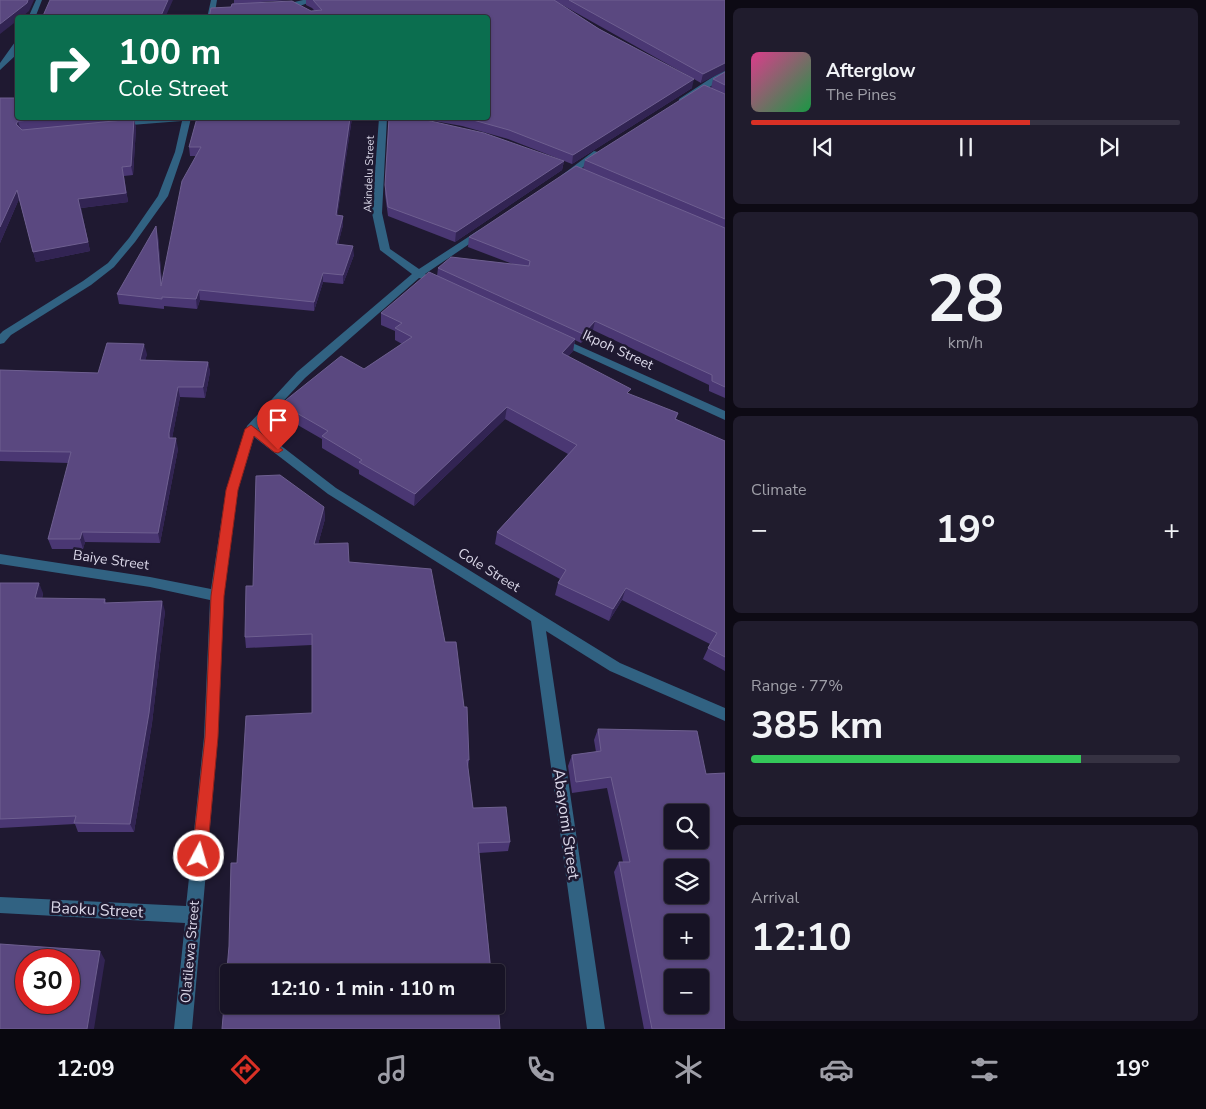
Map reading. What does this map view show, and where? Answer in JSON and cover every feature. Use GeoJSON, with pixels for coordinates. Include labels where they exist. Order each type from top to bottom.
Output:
{"type":"FeatureCollection","features":[{"type":"Feature","properties":{"kind":"street"},"geometry":{"type":"LineString","coordinates":[[32,15],[39,0]]}},
{"type":"Feature","properties":{"kind":"street"},"geometry":{"type":"LineString","coordinates":[[211,15],[214,0]]}},
{"type":"Feature","properties":{"kind":"street"},"geometry":{"type":"LineString","coordinates":[[271,6],[294,5],[311,0]]}},
{"type":"Feature","properties":{"kind":"street"},"geometry":{"type":"LineString","coordinates":[[294,5],[308,11]]}},
{"type":"Feature","properties":{"kind":"street"},"geometry":{"type":"LineString","coordinates":[[212,9],[221,9]]}},
{"type":"Feature","properties":{"kind":"street"},"geometry":{"type":"LineString","coordinates":[[0,68],[15,50]]}},
{"type":"Feature","properties":{"kind":"street"},"geometry":{"type":"LineString","coordinates":[[672,108],[725,73]]}},
{"type":"Feature","properties":{"kind":"street"},"geometry":{"type":"LineString","coordinates":[[113,125],[163,120]]}},
{"type":"Feature","properties":{"kind":"street"},"geometry":{"type":"LineString","coordinates":[[0,341],[7,333],[87,283],[111,265],[164,196],[179,152],[187,120]]}},
{"type":"Feature","properties":{"kind":"street","name":"Akindelu Street"},"geometry":{"type":"LineString","coordinates":[[383,120],[377,213],[385,250],[418,274]]}},
{"type":"Feature","properties":{"kind":"street"},"geometry":{"type":"LineString","coordinates":[[559,181],[608,146]]}},
{"type":"Feature","properties":{"kind":"street"},"geometry":{"type":"LineString","coordinates":[[251,429],[301,376],[418,274],[494,223]]}},
{"type":"Feature","properties":{"kind":"street"},"geometry":{"type":"LineString","coordinates":[[418,274],[436,283]]}},
{"type":"Feature","properties":{"kind":"street","name":"Ikpoh Street"},"geometry":{"type":"LineString","coordinates":[[552,337],[725,416]]}},
{"type":"Feature","properties":{"kind":"street","name":"Olatilewa Street"},"geometry":{"type":"LineString","coordinates":[[183,1029],[211,737],[218,596],[232,490],[251,429]]}},
{"type":"Feature","properties":{"kind":"street","name":"Cole Street"},"geometry":{"type":"LineString","coordinates":[[251,429],[332,491],[537,619],[615,666],[725,715]]}},
{"type":"Feature","properties":{"kind":"street","name":"Baiye Street"},"geometry":{"type":"LineString","coordinates":[[0,559],[150,582],[218,596]]}},
{"type":"Feature","properties":{"kind":"street","name":"Abayomi Street"},"geometry":{"type":"LineString","coordinates":[[537,619],[596,1029]]}},
{"type":"Feature","properties":{"kind":"street","name":"Baoku Street"},"geometry":{"type":"LineString","coordinates":[[0,905],[193,915]]}},
{"type":"Feature","properties":{"kind":"building"},"geometry":{"type":"Polygon","coordinates":[[[0,0],[28,0],[27,3],[0,24],[0,0]]]}},
{"type":"Feature","properties":{"kind":"building"},"geometry":{"type":"Polygon","coordinates":[[[50,0],[168,0],[161,15],[43,15],[50,0]]]}},
{"type":"Feature","properties":{"kind":"building"},"geometry":{"type":"Polygon","coordinates":[[[313,0],[554,0],[599,29],[694,79],[573,155],[509,130],[473,120],[490,120],[490,15],[210,15],[211,8],[231,7],[232,4],[292,1],[311,11],[322,10],[313,0]]]}},
{"type":"Feature","properties":{"kind":"building"},"geometry":{"type":"Polygon","coordinates":[[[569,0],[725,0],[725,63],[703,74],[569,0]]]}},
{"type":"Feature","properties":{"kind":"building"},"geometry":{"type":"Polygon","coordinates":[[[725,72],[725,85],[713,79],[725,72]]]}},
{"type":"Feature","properties":{"kind":"building"},"geometry":{"type":"Polygon","coordinates":[[[704,85],[725,94],[725,219],[585,160],[704,85]]]}},
{"type":"Feature","properties":{"kind":"building"},"geometry":{"type":"Polygon","coordinates":[[[0,98],[15,98],[15,120],[31,120],[18,121],[16,124],[22,130],[134,120],[131,166],[122,167],[126,193],[78,199],[88,242],[33,252],[17,190],[0,227],[0,98]]]}},
{"type":"Feature","properties":{"kind":"building"},"geometry":{"type":"Polygon","coordinates":[[[196,120],[350,120],[336,215],[343,216],[336,244],[353,246],[343,275],[323,273],[314,302],[199,290],[196,299],[162,297],[162,299],[117,294],[156,226],[161,286],[182,181],[201,147],[189,147],[196,120]]]}},
{"type":"Feature","properties":{"kind":"building"},"geometry":{"type":"Polygon","coordinates":[[[389,120],[426,120],[484,133],[564,161],[456,232],[388,207],[385,185],[389,120]]]}},
{"type":"Feature","properties":{"kind":"building"},"geometry":{"type":"Polygon","coordinates":[[[576,166],[725,228],[725,387],[712,381],[712,375],[595,321],[583,334],[438,268],[451,257],[529,266],[530,261],[469,237],[576,166]]]}},
{"type":"Feature","properties":{"kind":"building"},"geometry":{"type":"Polygon","coordinates":[[[429,272],[575,339],[562,353],[631,389],[627,393],[678,413],[675,419],[725,441],[725,657],[708,648],[717,633],[626,588],[613,609],[558,583],[566,570],[497,532],[577,445],[507,407],[415,494],[359,462],[362,460],[322,436],[328,431],[281,404],[341,356],[364,369],[412,337],[395,328],[402,323],[381,313],[429,272]]]}},
{"type":"Feature","properties":{"kind":"building"},"geometry":{"type":"Polygon","coordinates":[[[107,343],[144,344],[140,360],[208,362],[203,387],[178,387],[169,433],[169,438],[176,438],[158,533],[82,532],[80,539],[48,539],[71,452],[0,451],[0,370],[98,373],[107,343]]]}},
{"type":"Feature","properties":{"kind":"building"},"geometry":{"type":"Polygon","coordinates":[[[280,475],[324,507],[314,544],[348,543],[349,562],[431,569],[445,642],[456,642],[464,707],[467,707],[469,760],[467,760],[473,808],[506,807],[510,842],[478,843],[490,964],[227,964],[231,863],[237,863],[246,716],[312,713],[312,634],[245,637],[246,586],[253,586],[256,476],[280,475]]]}},
{"type":"Feature","properties":{"kind":"building"},"geometry":{"type":"Polygon","coordinates":[[[0,583],[39,583],[35,598],[105,599],[104,603],[162,601],[149,713],[130,824],[74,823],[76,816],[0,819],[0,583]]]}},
{"type":"Feature","properties":{"kind":"building"},"geometry":{"type":"Polygon","coordinates":[[[598,729],[697,731],[706,774],[725,773],[725,1029],[652,1029],[619,862],[630,862],[611,777],[576,782],[572,755],[601,751],[598,729]]]}},
{"type":"Feature","properties":{"kind":"building"},"geometry":{"type":"Polygon","coordinates":[[[0,944],[71,949],[15,949],[15,1014],[80,1014],[80,950],[100,951],[87,1029],[0,1029],[0,944]]]}},
{"type":"Feature","properties":{"kind":"building"},"geometry":{"type":"Polygon","coordinates":[[[223,1014],[499,1014],[500,1029],[222,1029],[223,1014]]]}},
{"type":"Feature","properties":{"kind":"route"},"geometry":{"type":"LineString","coordinates":[[199,856],[211,737],[218,596],[232,490],[251,429],[278,450]]}}]}
